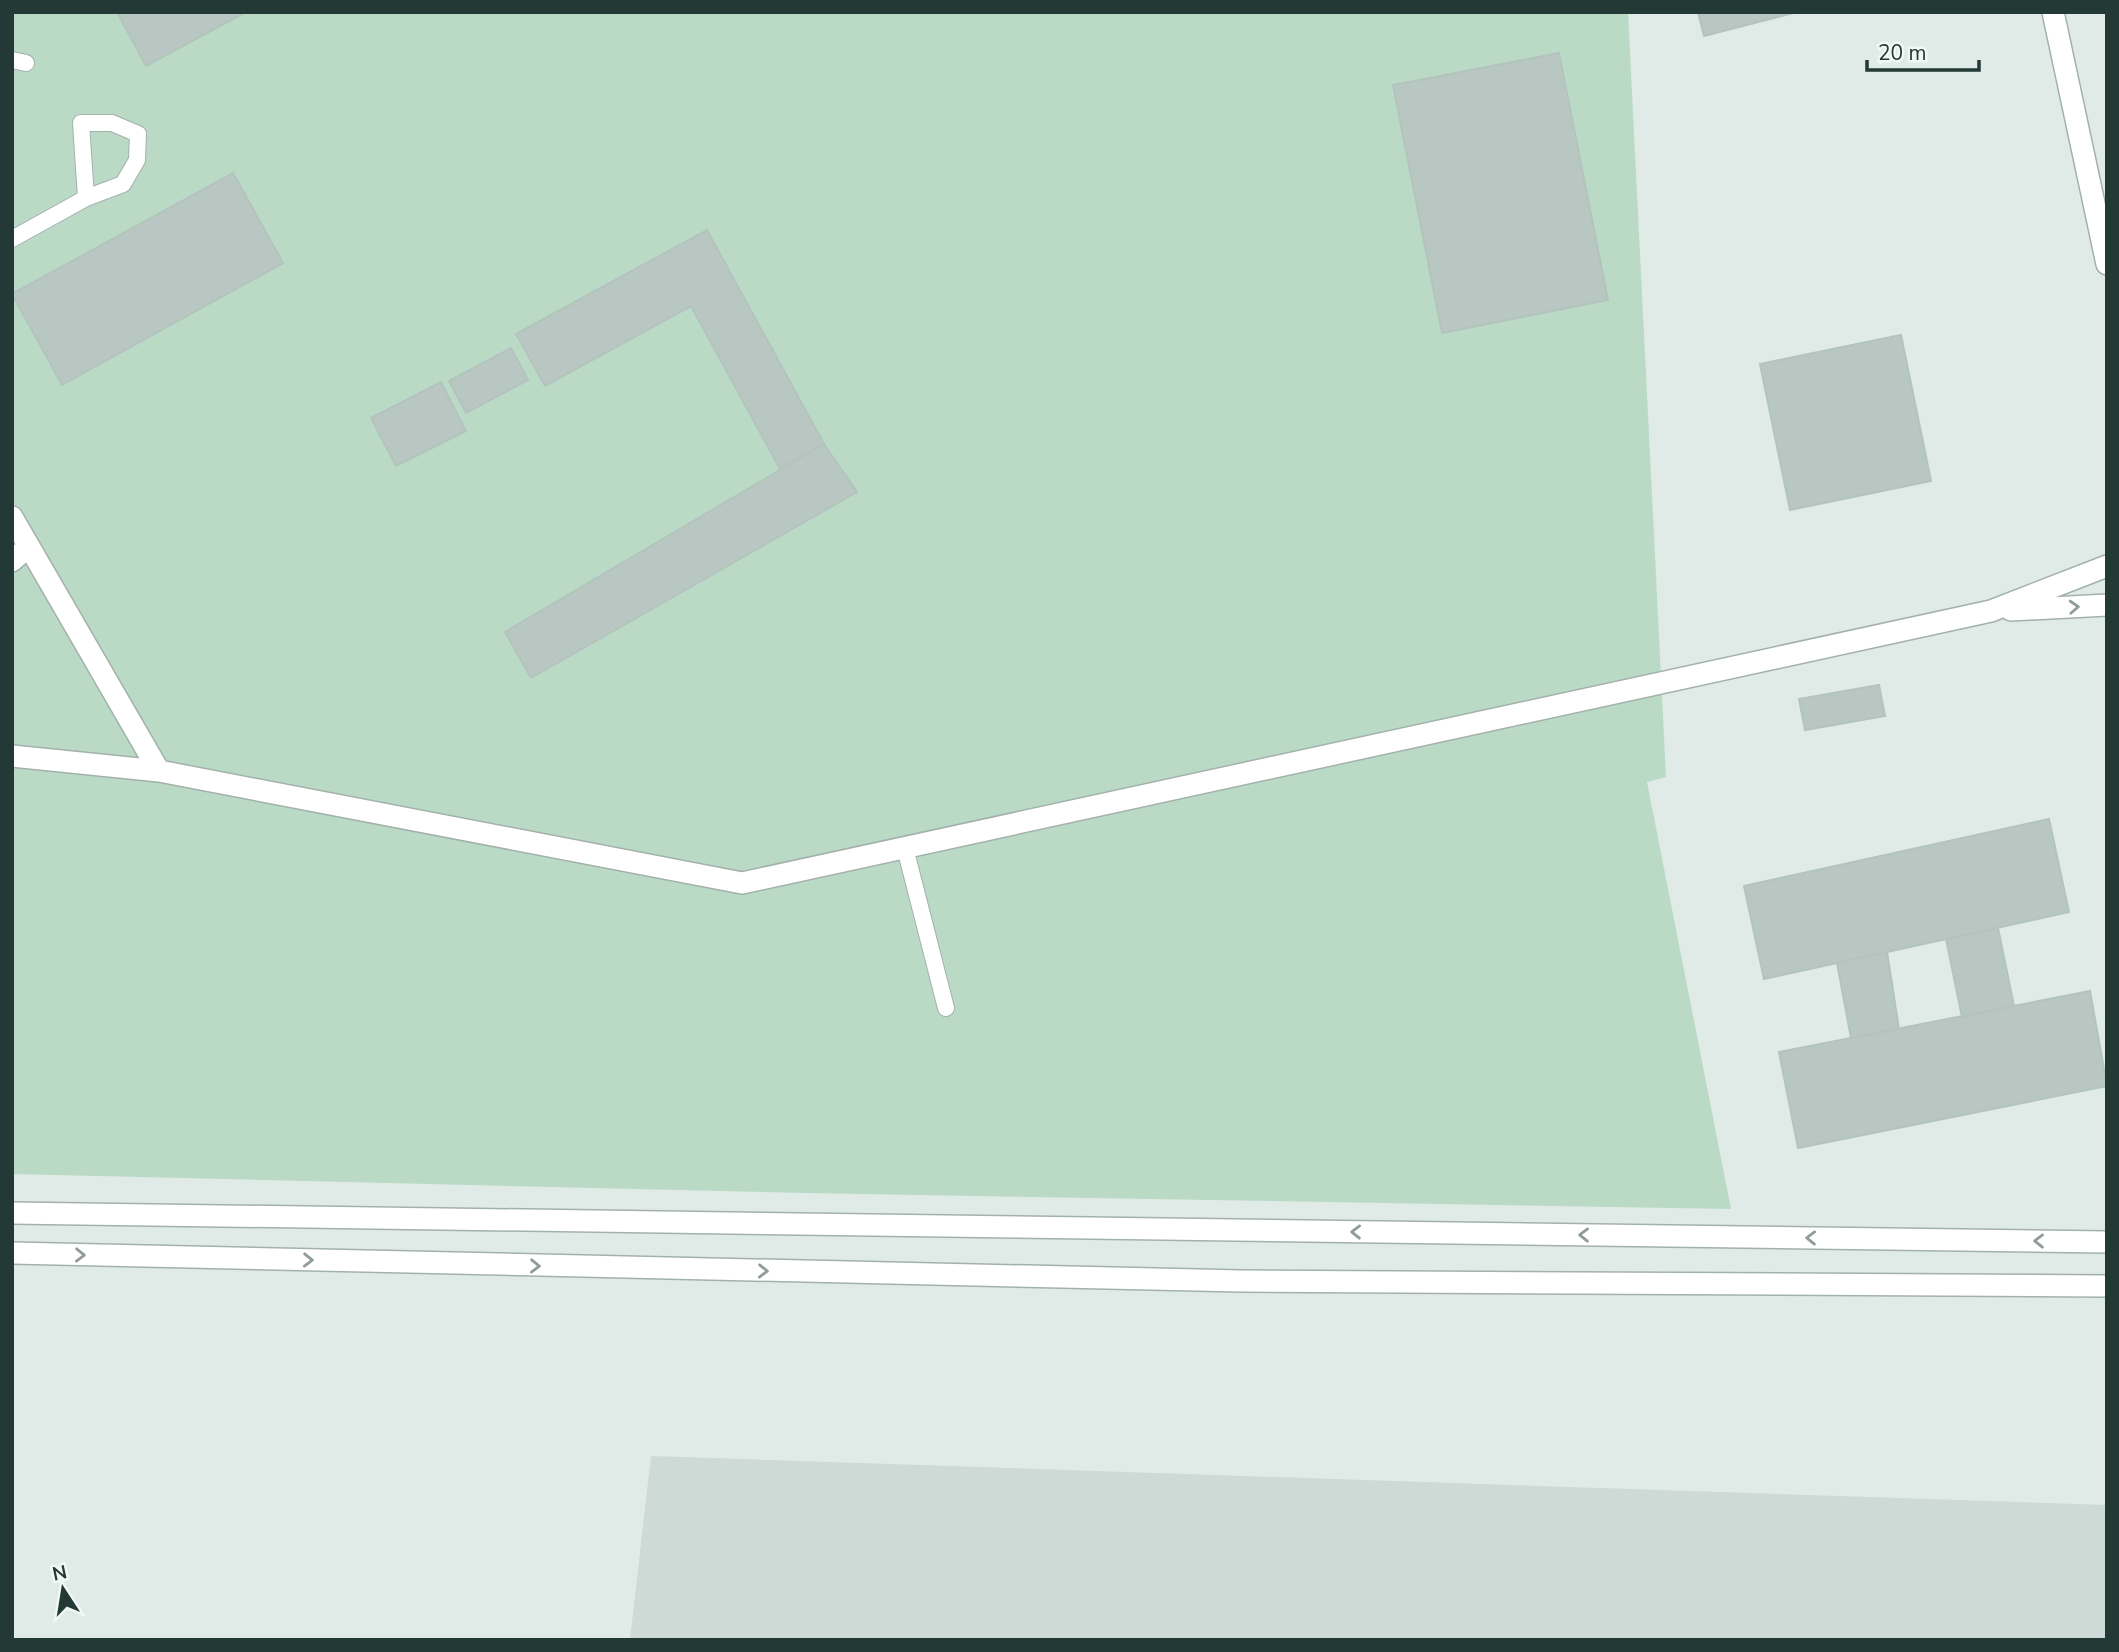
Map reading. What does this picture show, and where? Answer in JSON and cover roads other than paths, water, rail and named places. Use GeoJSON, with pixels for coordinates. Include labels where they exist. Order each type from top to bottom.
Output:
{"type":"FeatureCollection","features":[{"type":"Feature","properties":{"kind":"street"},"geometry":{"type":"LineString","coordinates":[[2053,12],[2107,264]]}},
{"type":"Feature","properties":{"kind":"street"},"geometry":{"type":"LineString","coordinates":[[12,517],[159,771]]}},
{"type":"Feature","properties":{"kind":"street"},"geometry":{"type":"LineString","coordinates":[[12,561],[29,546]]}},
{"type":"Feature","properties":{"kind":"street"},"geometry":{"type":"LineString","coordinates":[[12,757],[159,771],[743,883],[1991,611],[2107,566]]}},
{"type":"Feature","properties":{"kind":"street"},"geometry":{"type":"LineString","coordinates":[[1991,611],[2107,605]]}},
{"type":"Feature","properties":{"kind":"street"},"geometry":{"type":"LineString","coordinates":[[12,1213],[2107,1242]]}},
{"type":"Feature","properties":{"kind":"street"},"geometry":{"type":"LineString","coordinates":[[12,1253],[1241,1281],[2107,1286]]}},
{"type":"Feature","properties":{"kind":"lane"},"geometry":{"type":"LineString","coordinates":[[12,239],[86,198],[123,184],[137,160],[138,134],[112,123],[81,123],[86,198]]}},
{"type":"Feature","properties":{"kind":"lane"},"geometry":{"type":"LineString","coordinates":[[905,848],[946,1008]]}}]}
